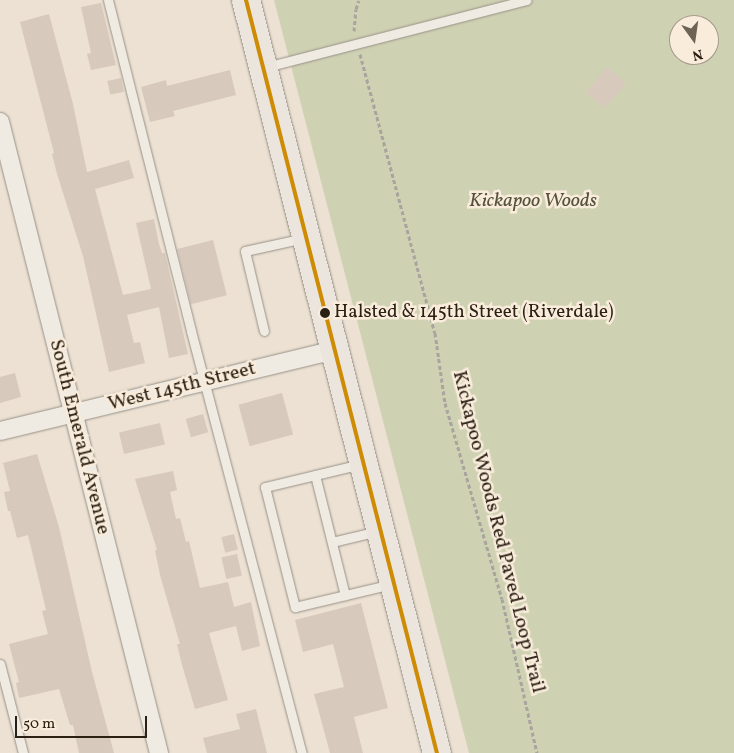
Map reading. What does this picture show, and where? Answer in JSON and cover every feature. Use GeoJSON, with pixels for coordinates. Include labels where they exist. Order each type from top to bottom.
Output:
{"type":"FeatureCollection","features":[{"type":"Feature","properties":{"kind":"main road"},"geometry":{"type":"LineString","coordinates":[[246,0],[438,753]]}},
{"type":"Feature","properties":{"kind":"street","name":"South Emerald Avenue"},"geometry":{"type":"LineString","coordinates":[[0,122],[159,753]]}},
{"type":"Feature","properties":{"kind":"street","name":"West 145th Street"},"geometry":{"type":"LineString","coordinates":[[0,431],[335,350]]}},
{"type":"Feature","properties":{"kind":"lane"},"geometry":{"type":"LineString","coordinates":[[108,0],[204,381],[302,753]]}},
{"type":"Feature","properties":{"kind":"lane"},"geometry":{"type":"LineString","coordinates":[[264,68],[527,0]]}},
{"type":"Feature","properties":{"kind":"lane"},"geometry":{"type":"LineString","coordinates":[[264,331],[245,251],[307,237]]}},
{"type":"Feature","properties":{"kind":"lane"},"geometry":{"type":"LineString","coordinates":[[364,463],[265,487],[295,607],[394,583]]}},
{"type":"Feature","properties":{"kind":"lane"},"geometry":{"type":"LineString","coordinates":[[315,475],[345,595]]}},
{"type":"Feature","properties":{"kind":"lane"},"geometry":{"type":"LineString","coordinates":[[332,542],[381,530]]}},
{"type":"Feature","properties":{"kind":"lane"},"geometry":{"type":"LineString","coordinates":[[0,664],[22,753]]}},
{"type":"Feature","properties":{"kind":"path"},"geometry":{"type":"LineString","coordinates":[[353,28],[359,0]]}},
{"type":"Feature","properties":{"kind":"path","name":"Kickapoo Woods Red Paved Loop Trail"},"geometry":{"type":"LineString","coordinates":[[360,57],[435,333],[445,403],[492,563],[537,753]]}},
{"type":"Feature","properties":{"kind":"green space","name":"Kickapoo Woods"},"geometry":{"type":"Polygon","coordinates":[[[274,0],[734,0],[734,753],[469,753],[274,0]]]}},
{"type":"Feature","properties":{"kind":"building"},"geometry":{"type":"Polygon","coordinates":[[[101,3],[116,65],[91,70],[87,54],[91,53],[81,7],[101,3]]]}},
{"type":"Feature","properties":{"kind":"building"},"geometry":{"type":"Polygon","coordinates":[[[49,14],[73,104],[87,172],[129,160],[134,178],[95,189],[123,295],[151,289],[136,223],[154,219],[159,244],[162,253],[165,253],[188,354],[169,358],[159,307],[127,315],[134,343],[140,342],[145,363],[109,372],[83,256],[57,174],[52,154],[54,153],[20,22],[49,14]]]}},
{"type":"Feature","properties":{"kind":"building"},"geometry":{"type":"Polygon","coordinates":[[[607,67],[626,83],[605,108],[586,92],[607,67]]]}},
{"type":"Feature","properties":{"kind":"building"},"geometry":{"type":"Polygon","coordinates":[[[230,70],[236,95],[173,111],[175,116],[150,122],[141,87],[166,80],[167,86],[230,70]]]}},
{"type":"Feature","properties":{"kind":"building"},"geometry":{"type":"Polygon","coordinates":[[[121,78],[124,92],[110,95],[107,81],[121,78]]]}},
{"type":"Feature","properties":{"kind":"building"},"geometry":{"type":"Polygon","coordinates":[[[213,240],[227,295],[191,304],[177,249],[213,240]]]}},
{"type":"Feature","properties":{"kind":"building"},"geometry":{"type":"Polygon","coordinates":[[[15,373],[21,397],[0,403],[0,377],[15,373]]]}},
{"type":"Feature","properties":{"kind":"building"},"geometry":{"type":"Polygon","coordinates":[[[282,393],[293,435],[250,446],[239,405],[282,393]]]}},
{"type":"Feature","properties":{"kind":"building"},"geometry":{"type":"Polygon","coordinates":[[[203,414],[208,432],[191,437],[186,419],[203,414]]]}},
{"type":"Feature","properties":{"kind":"building"},"geometry":{"type":"Polygon","coordinates":[[[160,423],[165,444],[124,454],[119,432],[160,423]]]}},
{"type":"Feature","properties":{"kind":"building"},"geometry":{"type":"Polygon","coordinates":[[[37,454],[59,527],[92,672],[114,753],[79,753],[73,725],[70,725],[59,689],[19,698],[16,683],[19,682],[9,644],[48,634],[42,611],[46,610],[28,535],[17,538],[10,511],[8,511],[4,492],[10,491],[3,463],[37,454]]]}},
{"type":"Feature","properties":{"kind":"building"},"geometry":{"type":"Polygon","coordinates":[[[173,471],[177,490],[170,492],[176,519],[180,518],[186,542],[189,541],[200,588],[228,582],[234,607],[251,602],[260,646],[242,651],[236,626],[209,633],[228,700],[195,709],[177,644],[180,644],[160,575],[155,550],[157,550],[135,479],[173,471]]]}},
{"type":"Feature","properties":{"kind":"building"},"geometry":{"type":"Polygon","coordinates":[[[234,534],[238,550],[225,553],[221,537],[234,534]]]}},
{"type":"Feature","properties":{"kind":"building"},"geometry":{"type":"Polygon","coordinates":[[[237,554],[242,575],[226,579],[221,558],[237,554]]]}},
{"type":"Feature","properties":{"kind":"building"},"geometry":{"type":"Polygon","coordinates":[[[361,603],[388,708],[354,717],[363,753],[330,753],[314,694],[344,687],[333,644],[303,652],[295,620],[361,603]]]}},
{"type":"Feature","properties":{"kind":"building"},"geometry":{"type":"Polygon","coordinates":[[[256,709],[267,753],[207,753],[203,738],[240,729],[236,714],[256,709]]]}},
{"type":"Feature","properties":{"kind":"transit line"},"geometry":{"type":"LineString","coordinates":[[246,0],[437,753]]}},
{"type":"Feature","properties":{"kind":"place","name":"Halsted & 145th Street (Riverdale)"},"geometry":{"type":"Point","coordinates":[325,313]}}]}
